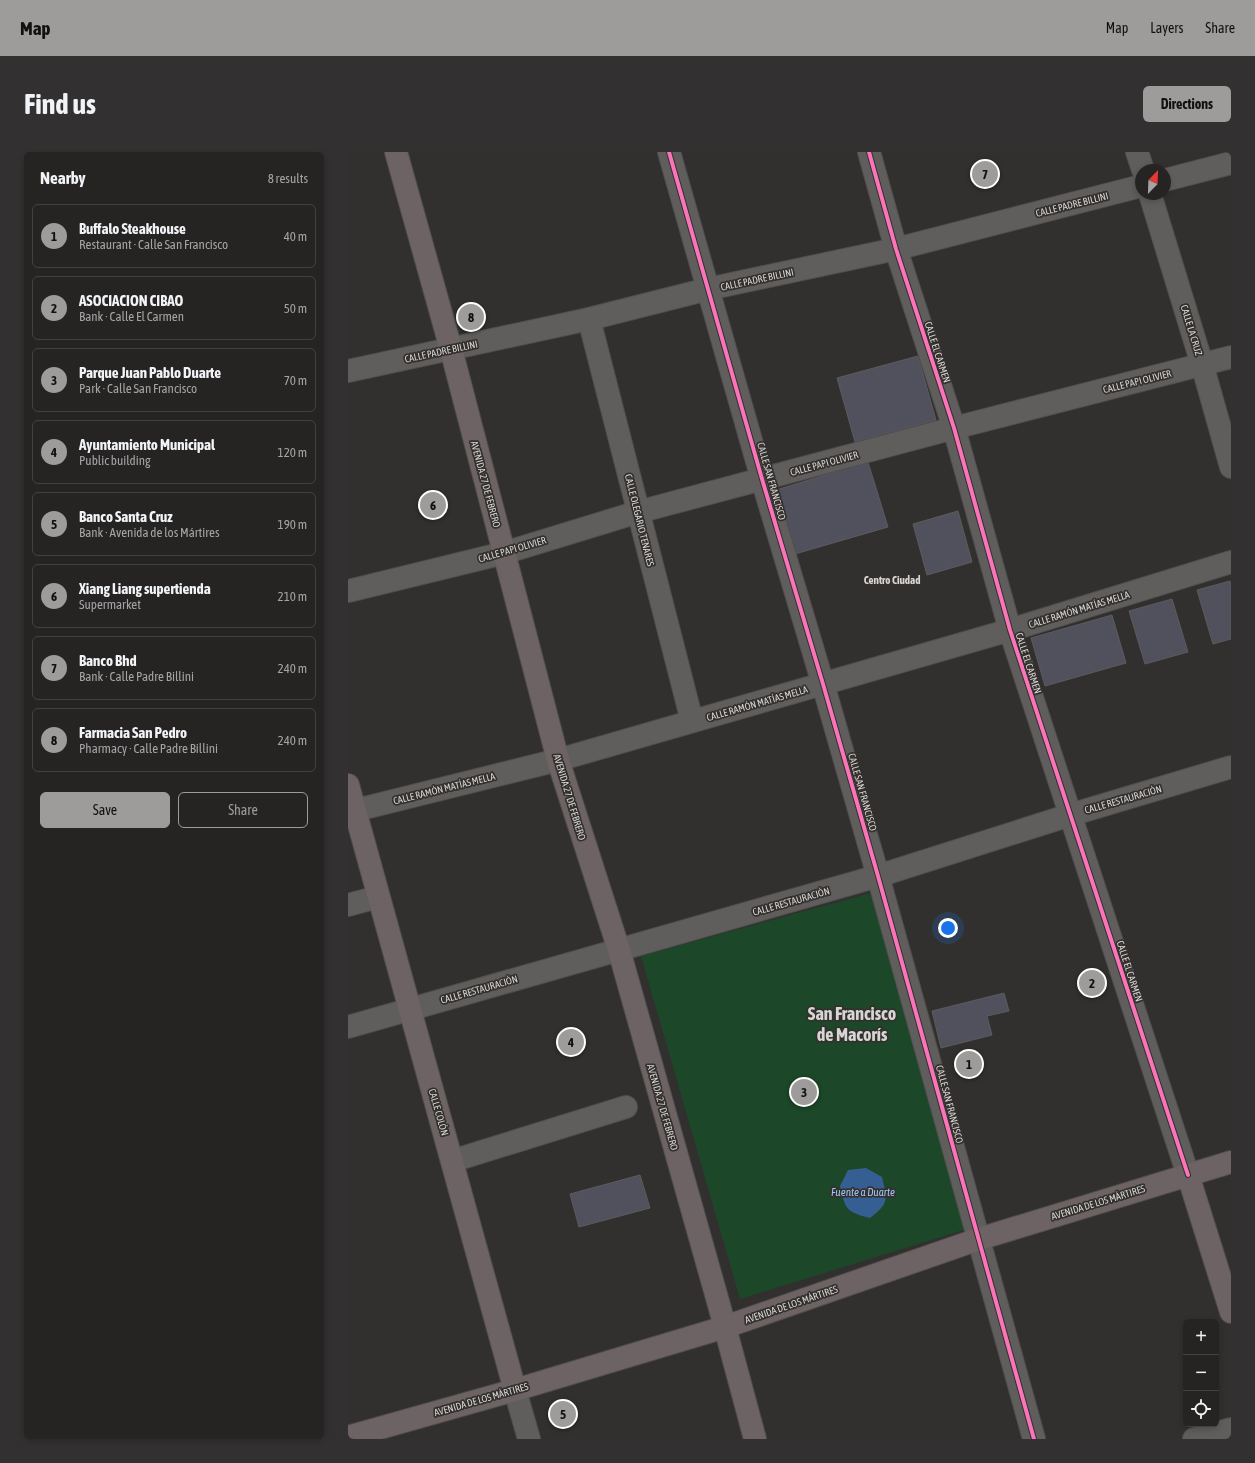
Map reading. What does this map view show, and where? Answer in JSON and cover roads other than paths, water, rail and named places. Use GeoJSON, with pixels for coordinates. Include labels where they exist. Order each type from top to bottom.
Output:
{"type":"FeatureCollection","features":[{"type":"Feature","properties":{"kind":"main road","name":"AVENIDA 27 DE FEBRERO"},"geometry":{"type":"LineString","coordinates":[[396,152],[451,349],[558,760],[619,950],[755,1439]]}},
{"type":"Feature","properties":{"kind":"main road","name":"CALLE COLÓN"},"geometry":{"type":"LineString","coordinates":[[348,786],[351,811],[378,897],[410,1009],[514,1390]]}},
{"type":"Feature","properties":{"kind":"main road","name":"AVENIDA DE LOS MÁRTIRES"},"geometry":{"type":"LineString","coordinates":[[348,1437],[514,1390],[725,1327],[979,1239],[1231,1162]]}},
{"type":"Feature","properties":{"kind":"main road","name":"CALLE EL CARMEN"},"geometry":{"type":"LineString","coordinates":[[1188,1175],[1231,1312]]}},
{"type":"Feature","properties":{"kind":"street","name":"CALLE SAN FRANCISCO"},"geometry":{"type":"LineString","coordinates":[[669,152],[762,479],[878,876],[1034,1439]]}},
{"type":"Feature","properties":{"kind":"street","name":"CALLE EL CARMEN"},"geometry":{"type":"LineString","coordinates":[[869,152],[896,249],[954,428],[1010,630],[1188,1175]]}},
{"type":"Feature","properties":{"kind":"street"},"geometry":{"type":"LineString","coordinates":[[1137,152],[1141,164]]}},
{"type":"Feature","properties":{"kind":"street"},"geometry":{"type":"LineString","coordinates":[[1171,178],[1231,162]]}},
{"type":"Feature","properties":{"kind":"street","name":"CALLE PADRE BILLINI"},"geometry":{"type":"LineString","coordinates":[[348,371],[589,319],[708,289],[896,249],[1135,188]]}},
{"type":"Feature","properties":{"kind":"street","name":"CALLE LA CRUZ"},"geometry":{"type":"LineString","coordinates":[[1152,200],[1202,364],[1231,467]]}},
{"type":"Feature","properties":{"kind":"street","name":"CALLE OLEGARIO TENARES"},"geometry":{"type":"LineString","coordinates":[[589,319],[692,721]]}},
{"type":"Feature","properties":{"kind":"street","name":"CALLE PAPI OLIVIER"},"geometry":{"type":"LineString","coordinates":[[348,591],[504,553],[638,512],[954,428],[1231,357]]}},
{"type":"Feature","properties":{"kind":"street","name":"CALLE RAMÓN MATÍAS MELLA"},"geometry":{"type":"LineString","coordinates":[[351,811],[558,760],[1010,630],[1231,562]]}},
{"type":"Feature","properties":{"kind":"street","name":"CALLE RESTAURACIÓN"},"geometry":{"type":"LineString","coordinates":[[348,1027],[878,876],[1070,814],[1231,767]]}},
{"type":"Feature","properties":{"kind":"street"},"geometry":{"type":"LineString","coordinates":[[348,905],[378,897]]}},
{"type":"Feature","properties":{"kind":"street"},"geometry":{"type":"LineString","coordinates":[[452,1161],[626,1107]]}},
{"type":"Feature","properties":{"kind":"street","name":"CALLE COLÓN"},"geometry":{"type":"LineString","coordinates":[[514,1390],[528,1439]]}},
{"type":"Feature","properties":{"kind":"street"},"geometry":{"type":"LineString","coordinates":[[1194,1439],[1231,1429]]}},
{"type":"Feature","properties":{"kind":"water","name":"Fuente a Duarte"},"geometry":{"type":"Polygon","coordinates":[[[866,1168],[882,1177],[886,1196],[884,1204],[870,1218],[856,1214],[848,1209],[840,1186],[848,1170],[866,1168]]]}},
{"type":"Feature","properties":{"kind":"place","name":"Banco Bhd"},"geometry":{"type":"Point","coordinates":[985,174]}},
{"type":"Feature","properties":{"kind":"place","name":"Farmacia San Pedro"},"geometry":{"type":"Point","coordinates":[471,317]}},
{"type":"Feature","properties":{"kind":"place","name":"Xiang Liang supertienda"},"geometry":{"type":"Point","coordinates":[433,505]}},
{"type":"Feature","properties":{"kind":"place","name":"ASOCIACION CIBAO"},"geometry":{"type":"Point","coordinates":[1092,983]}},
{"type":"Feature","properties":{"kind":"place","name":"Ayuntamiento Municipal"},"geometry":{"type":"Point","coordinates":[571,1042]}},
{"type":"Feature","properties":{"kind":"place","name":"Buffalo Steakhouse"},"geometry":{"type":"Point","coordinates":[969,1064]}},
{"type":"Feature","properties":{"kind":"place","name":"Parque Juan Pablo Duarte"},"geometry":{"type":"Point","coordinates":[804,1092]}},
{"type":"Feature","properties":{"kind":"place","name":"Banco Santa Cruz"},"geometry":{"type":"Point","coordinates":[563,1414]}},
{"type":"Feature","properties":{"kind":"district","name":"Centro Ciudad"},"geometry":{"type":"Point","coordinates":[892,580]}},
{"type":"Feature","properties":{"kind":"district","name":"San Francisco de Macorís"},"geometry":{"type":"Point","coordinates":[852,1024]}}]}
